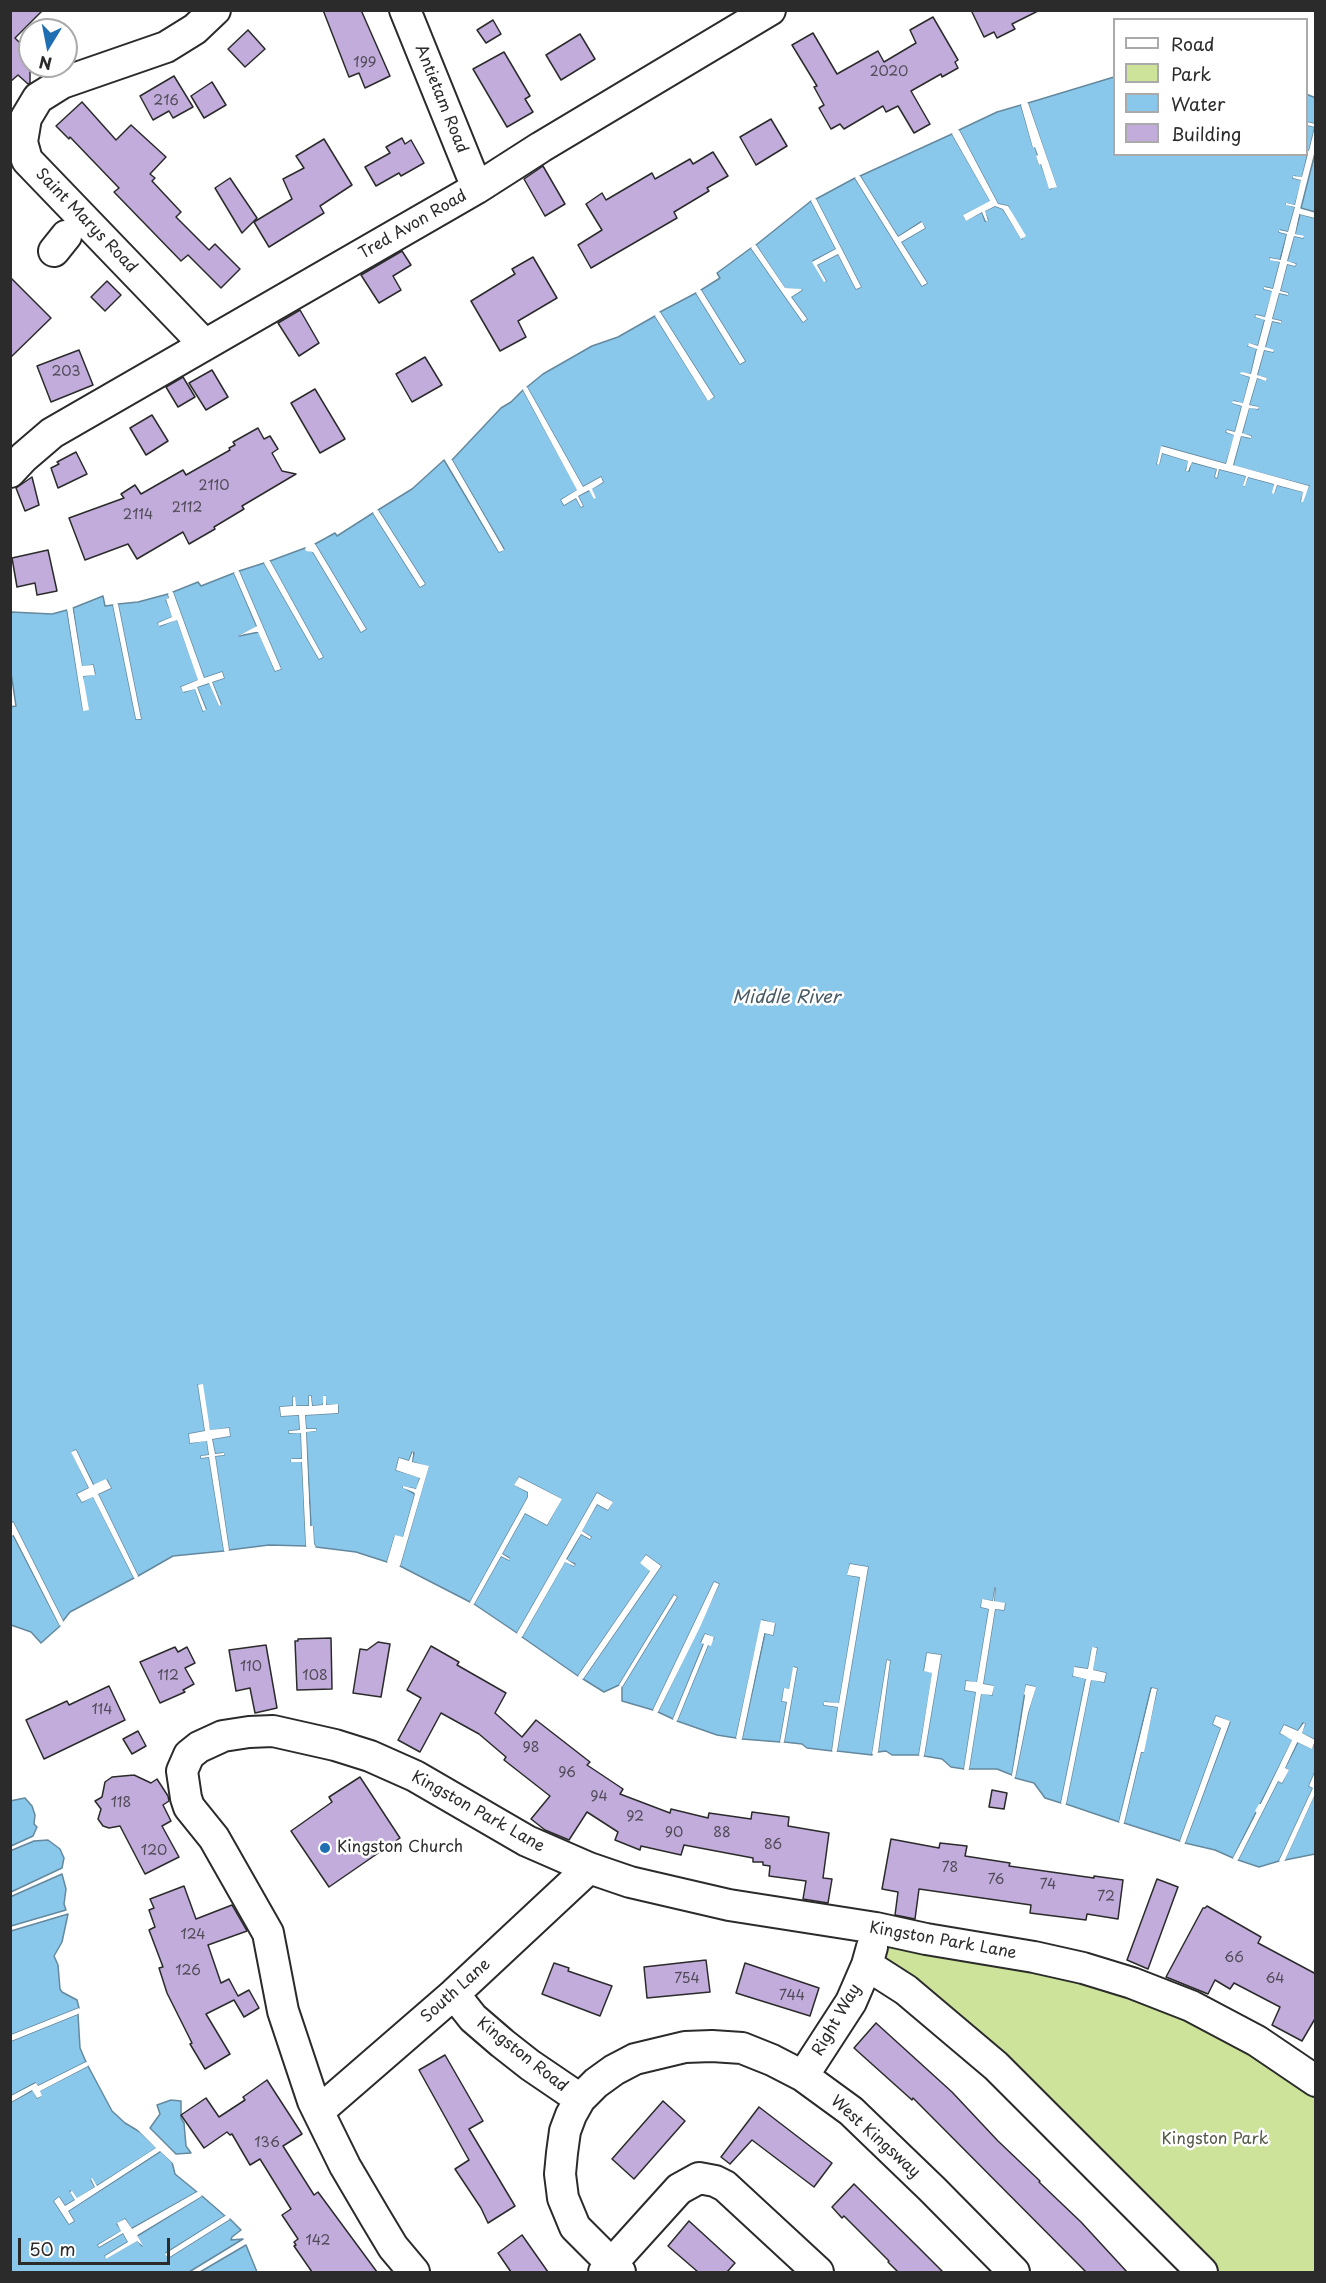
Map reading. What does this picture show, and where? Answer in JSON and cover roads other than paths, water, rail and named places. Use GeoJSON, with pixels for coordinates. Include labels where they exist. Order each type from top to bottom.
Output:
{"type":"FeatureCollection","features":[{"type":"Feature","properties":{"kind":"street","name":"Saint Marys Road"},"geometry":{"type":"LineString","coordinates":[[205,345],[27,160],[23,153],[22,136],[26,118],[38,98],[62,83],[166,47],[195,29],[215,10]]}},
{"type":"Feature","properties":{"kind":"street","name":"Antietam Road"},"geometry":{"type":"LineString","coordinates":[[405,10],[477,188]]}},
{"type":"Feature","properties":{"kind":"street","name":"Tred Avon Road"},"geometry":{"type":"LineString","coordinates":[[10,471],[52,433],[477,188],[541,147],[770,10]]}},
{"type":"Feature","properties":{"kind":"street","name":"Kingston Park Lane"},"geometry":{"type":"LineString","coordinates":[[414,2272],[393,2247],[357,2186],[306,2085],[283,2011],[268,1933],[214,1838],[189,1807],[182,1771],[189,1755],[199,1747],[223,1736],[273,1731],[335,1745],[390,1764],[526,1841],[589,1868],[630,1882],[729,1905],[876,1928],[926,1940],[1053,1962],[1132,1983],[1191,2006],[1257,2041],[1316,2081]]}},
{"type":"Feature","properties":{"kind":"street","name":"South Lane"},"geometry":{"type":"LineString","coordinates":[[319,2111],[454,1994],[589,1868]]}},
{"type":"Feature","properties":{"kind":"street","name":"Right Way"},"geometry":{"type":"LineString","coordinates":[[803,2076],[851,2002],[867,1965],[876,1928]]}},
{"type":"Feature","properties":{"kind":"street"},"geometry":{"type":"LineString","coordinates":[[867,1965],[906,1990],[996,2066],[1202,2272]]}},
{"type":"Feature","properties":{"kind":"street","name":"Kingston Road"},"geometry":{"type":"LineString","coordinates":[[454,1994],[473,2018],[502,2043],[580,2099],[566,2132],[560,2174],[563,2198],[575,2227],[612,2270]]}},
{"type":"Feature","properties":{"kind":"street","name":"West Kingsway"},"geometry":{"type":"LineString","coordinates":[[580,2099],[614,2070],[635,2058],[684,2047],[742,2048],[803,2076],[851,2111],[1014,2272]]}},
{"type":"Feature","properties":{"kind":"street"},"geometry":{"type":"LineString","coordinates":[[612,2270],[679,2188],[699,2178],[715,2181],[725,2186],[818,2272]]}},
{"type":"Feature","properties":{"kind":"water","name":"Middle River"},"geometry":{"type":"Polygon","coordinates":[[[1113,77],[1113,156],[1307,156],[1302,178],[1294,176],[1293,178],[1302,180],[1295,205],[1286,204],[1295,207],[1288,232],[1280,230],[1279,232],[1287,234],[1280,260],[1270,258],[1280,262],[1273,289],[1265,287],[1264,289],[1273,291],[1265,317],[1256,315],[1255,317],[1265,319],[1258,346],[1250,344],[1248,346],[1257,348],[1251,374],[1241,374],[1250,377],[1243,404],[1234,401],[1233,403],[1242,406],[1235,432],[1227,430],[1226,432],[1235,435],[1226,464],[1162,446],[1157,464],[1159,464],[1162,453],[1189,461],[1186,470],[1189,471],[1191,462],[1217,469],[1215,477],[1217,478],[1219,469],[1246,476],[1244,486],[1248,477],[1274,484],[1274,493],[1277,485],[1304,492],[1301,501],[1309,486],[1233,466],[1241,436],[1250,438],[1251,436],[1242,434],[1249,407],[1258,409],[1258,407],[1249,405],[1257,378],[1266,380],[1266,378],[1257,376],[1264,350],[1273,352],[1265,348],[1272,321],[1280,323],[1281,321],[1272,319],[1279,293],[1287,295],[1288,293],[1280,291],[1287,264],[1295,266],[1296,264],[1287,262],[1294,236],[1303,238],[1295,234],[1300,214],[1315,218],[1315,1740],[1301,1733],[1305,1724],[1303,1723],[1298,1731],[1284,1725],[1280,1733],[1293,1739],[1233,1858],[1215,1850],[1185,1843],[1230,1722],[1216,1716],[1213,1724],[1221,1728],[1180,1841],[1124,1823],[1157,1689],[1151,1688],[1119,1822],[1066,1804],[1091,1679],[1104,1682],[1106,1673],[1092,1670],[1097,1648],[1092,1648],[1088,1669],[1075,1667],[1073,1676],[1086,1678],[1061,1803],[1045,1798],[1034,1783],[1015,1778],[1035,1687],[1026,1685],[1012,1775],[997,1769],[969,1769],[981,1693],[992,1695],[993,1686],[983,1684],[995,1609],[1004,1610],[1005,1604],[994,1602],[995,1588],[993,1601],[982,1600],[981,1607],[989,1609],[977,1683],[966,1681],[965,1690],[976,1692],[964,1769],[951,1767],[942,1759],[924,1756],[941,1655],[927,1653],[924,1670],[933,1672],[919,1755],[892,1755],[886,1751],[878,1752],[890,1661],[887,1660],[872,1755],[837,1751],[868,1567],[850,1564],[848,1575],[860,1577],[839,1704],[825,1702],[824,1705],[838,1707],[832,1751],[784,1742],[797,1668],[794,1667],[789,1690],[784,1689],[782,1701],[787,1702],[780,1742],[742,1739],[765,1633],[773,1635],[775,1624],[762,1620],[736,1738],[717,1735],[677,1721],[708,1645],[714,1638],[705,1634],[701,1642],[704,1643],[673,1719],[658,1712],[719,1584],[714,1582],[653,1710],[622,1701],[622,1687],[677,1597],[674,1595],[619,1685],[604,1692],[583,1679],[661,1566],[646,1555],[641,1563],[651,1570],[578,1676],[522,1637],[565,1561],[574,1566],[575,1564],[566,1560],[581,1534],[590,1539],[591,1537],[581,1531],[597,1504],[608,1510],[612,1502],[597,1493],[517,1633],[474,1604],[501,1556],[509,1560],[502,1554],[525,1513],[547,1525],[561,1499],[519,1477],[515,1485],[528,1492],[528,1497],[470,1602],[400,1566],[428,1467],[412,1462],[414,1453],[412,1452],[409,1461],[399,1458],[396,1470],[420,1477],[417,1489],[403,1487],[415,1494],[403,1538],[395,1536],[387,1562],[356,1552],[316,1547],[313,1527],[311,1527],[306,1431],[316,1429],[306,1429],[305,1415],[338,1413],[338,1405],[326,1405],[325,1396],[323,1405],[312,1406],[311,1396],[309,1396],[309,1406],[295,1406],[293,1397],[293,1406],[280,1407],[281,1416],[299,1415],[300,1430],[289,1431],[289,1433],[301,1432],[302,1459],[291,1461],[302,1461],[306,1546],[269,1545],[229,1550],[215,1456],[224,1455],[223,1453],[215,1454],[212,1439],[230,1436],[229,1428],[210,1431],[198,1385],[205,1431],[189,1434],[190,1443],[207,1440],[209,1455],[201,1456],[201,1458],[209,1457],[224,1551],[173,1556],[138,1576],[98,1494],[111,1488],[107,1480],[94,1486],[76,1450],[72,1452],[89,1488],[77,1494],[82,1502],[93,1496],[134,1578],[70,1612],[63,1621],[13,1522],[11,1523],[10,707],[16,706],[10,666],[11,612],[52,614],[67,610],[83,710],[83,676],[95,674],[93,665],[82,667],[73,608],[103,596],[105,606],[113,605],[136,719],[141,719],[118,604],[138,602],[168,594],[169,598],[166,600],[173,617],[158,623],[160,626],[177,619],[199,680],[181,687],[184,692],[195,688],[203,711],[206,709],[197,687],[210,683],[219,705],[221,704],[212,682],[224,678],[222,672],[204,678],[173,592],[198,582],[201,586],[234,573],[257,627],[239,636],[259,632],[275,671],[281,669],[239,571],[264,563],[319,659],[323,657],[270,561],[305,548],[313,552],[361,632],[366,629],[315,544],[335,533],[337,536],[373,513],[420,587],[425,584],[378,510],[412,489],[444,460],[499,552],[504,549],[452,460],[501,408],[523,390],[578,490],[561,500],[564,505],[576,498],[581,507],[583,506],[578,496],[590,490],[595,498],[591,489],[603,482],[601,477],[583,487],[527,387],[543,374],[592,346],[618,337],[655,316],[708,400],[714,397],[660,312],[696,293],[740,364],[745,361],[701,290],[720,278],[717,273],[751,248],[803,322],[807,319],[791,297],[802,290],[785,289],[756,245],[811,201],[836,249],[813,261],[826,281],[817,265],[838,254],[856,289],[861,287],[816,199],[855,178],[922,286],[927,283],[901,242],[925,228],[921,222],[898,237],[860,176],[952,134],[991,202],[964,215],[966,220],[982,212],[985,221],[988,220],[984,211],[995,206],[1003,209],[1022,239],[1008,206],[998,204],[959,130],[997,112],[1021,105],[1033,147],[1035,147],[1039,164],[1041,164],[1050,189],[1056,186],[1028,103],[1113,77]]]}},
{"type":"Feature","properties":{"kind":"water"},"geometry":{"type":"Polygon","coordinates":[[[1308,95],[1316,98],[1315,124],[1308,122],[1308,95]]]}},
{"type":"Feature","properties":{"kind":"water"},"geometry":{"type":"Polygon","coordinates":[[[1308,125],[1315,127],[1308,151],[1308,125]]]}},
{"type":"Feature","properties":{"kind":"water"},"geometry":{"type":"Polygon","coordinates":[[[1315,153],[1315,212],[1301,208],[1315,153]]]}},
{"type":"Feature","properties":{"kind":"water"},"geometry":{"type":"Polygon","coordinates":[[[13,1535],[60,1626],[41,1643],[31,1632],[11,1625],[10,1537],[13,1535]]]}},
{"type":"Feature","properties":{"kind":"water"},"geometry":{"type":"Polygon","coordinates":[[[1315,1741],[1315,1772],[1309,1786],[1313,1788],[1279,1861],[1259,1867],[1238,1860],[1278,1781],[1282,1783],[1288,1770],[1285,1768],[1298,1742],[1312,1748],[1315,1741]]]}},
{"type":"Feature","properties":{"kind":"water"},"geometry":{"type":"Polygon","coordinates":[[[1315,1793],[1315,1854],[1285,1860],[1285,1859],[1315,1793]]]}},
{"type":"Feature","properties":{"kind":"water"},"geometry":{"type":"Polygon","coordinates":[[[25,1798],[32,1806],[35,1815],[34,1824],[37,1827],[33,1836],[11,1846],[10,1801],[25,1798]]]}},
{"type":"Feature","properties":{"kind":"water"},"geometry":{"type":"Polygon","coordinates":[[[48,1840],[60,1849],[64,1858],[62,1868],[11,1892],[10,1851],[34,1841],[48,1840]]]}},
{"type":"Feature","properties":{"kind":"water"},"geometry":{"type":"Polygon","coordinates":[[[62,1874],[66,1889],[64,1904],[66,1910],[11,1926],[10,1897],[62,1874]]]}},
{"type":"Feature","properties":{"kind":"water"},"geometry":{"type":"Polygon","coordinates":[[[68,1914],[62,1942],[54,1956],[58,1965],[60,1989],[77,2000],[79,2008],[11,2035],[11,1931],[68,1914]]]}},
{"type":"Feature","properties":{"kind":"water"},"geometry":{"type":"Polygon","coordinates":[[[78,2014],[80,2048],[86,2062],[38,2086],[35,2083],[11,2096],[11,2041],[78,2014]]]}},
{"type":"Feature","properties":{"kind":"water"},"geometry":{"type":"Polygon","coordinates":[[[88,2066],[112,2111],[157,2148],[97,2186],[91,2180],[95,2187],[77,2199],[70,2191],[75,2200],[65,2206],[59,2197],[54,2201],[69,2224],[74,2221],[68,2211],[161,2151],[172,2162],[175,2174],[197,2192],[131,2229],[125,2219],[117,2224],[122,2231],[98,2245],[99,2247],[123,2233],[128,2242],[105,2256],[106,2258],[137,2240],[142,2246],[137,2236],[202,2196],[225,2216],[166,2253],[168,2258],[230,2219],[241,2230],[231,2240],[243,2239],[189,2272],[11,2272],[11,2102],[33,2090],[37,2098],[41,2096],[39,2091],[88,2066]]]}},
{"type":"Feature","properties":{"kind":"water"},"geometry":{"type":"Polygon","coordinates":[[[171,2100],[181,2101],[181,2118],[184,2123],[186,2146],[191,2153],[176,2154],[150,2128],[160,2114],[157,2105],[171,2100]]]}},
{"type":"Feature","properties":{"kind":"water"},"geometry":{"type":"Polygon","coordinates":[[[246,2245],[257,2272],[200,2272],[246,2245]]]}},
{"type":"Feature","properties":{"kind":"place","name":"Kingston Church"},"geometry":{"type":"Point","coordinates":[325,1848]}},
{"type":"Feature","properties":{"kind":"park label","name":"Kingston Park"},"geometry":{"type":"Point","coordinates":[1215,2140]}}]}
